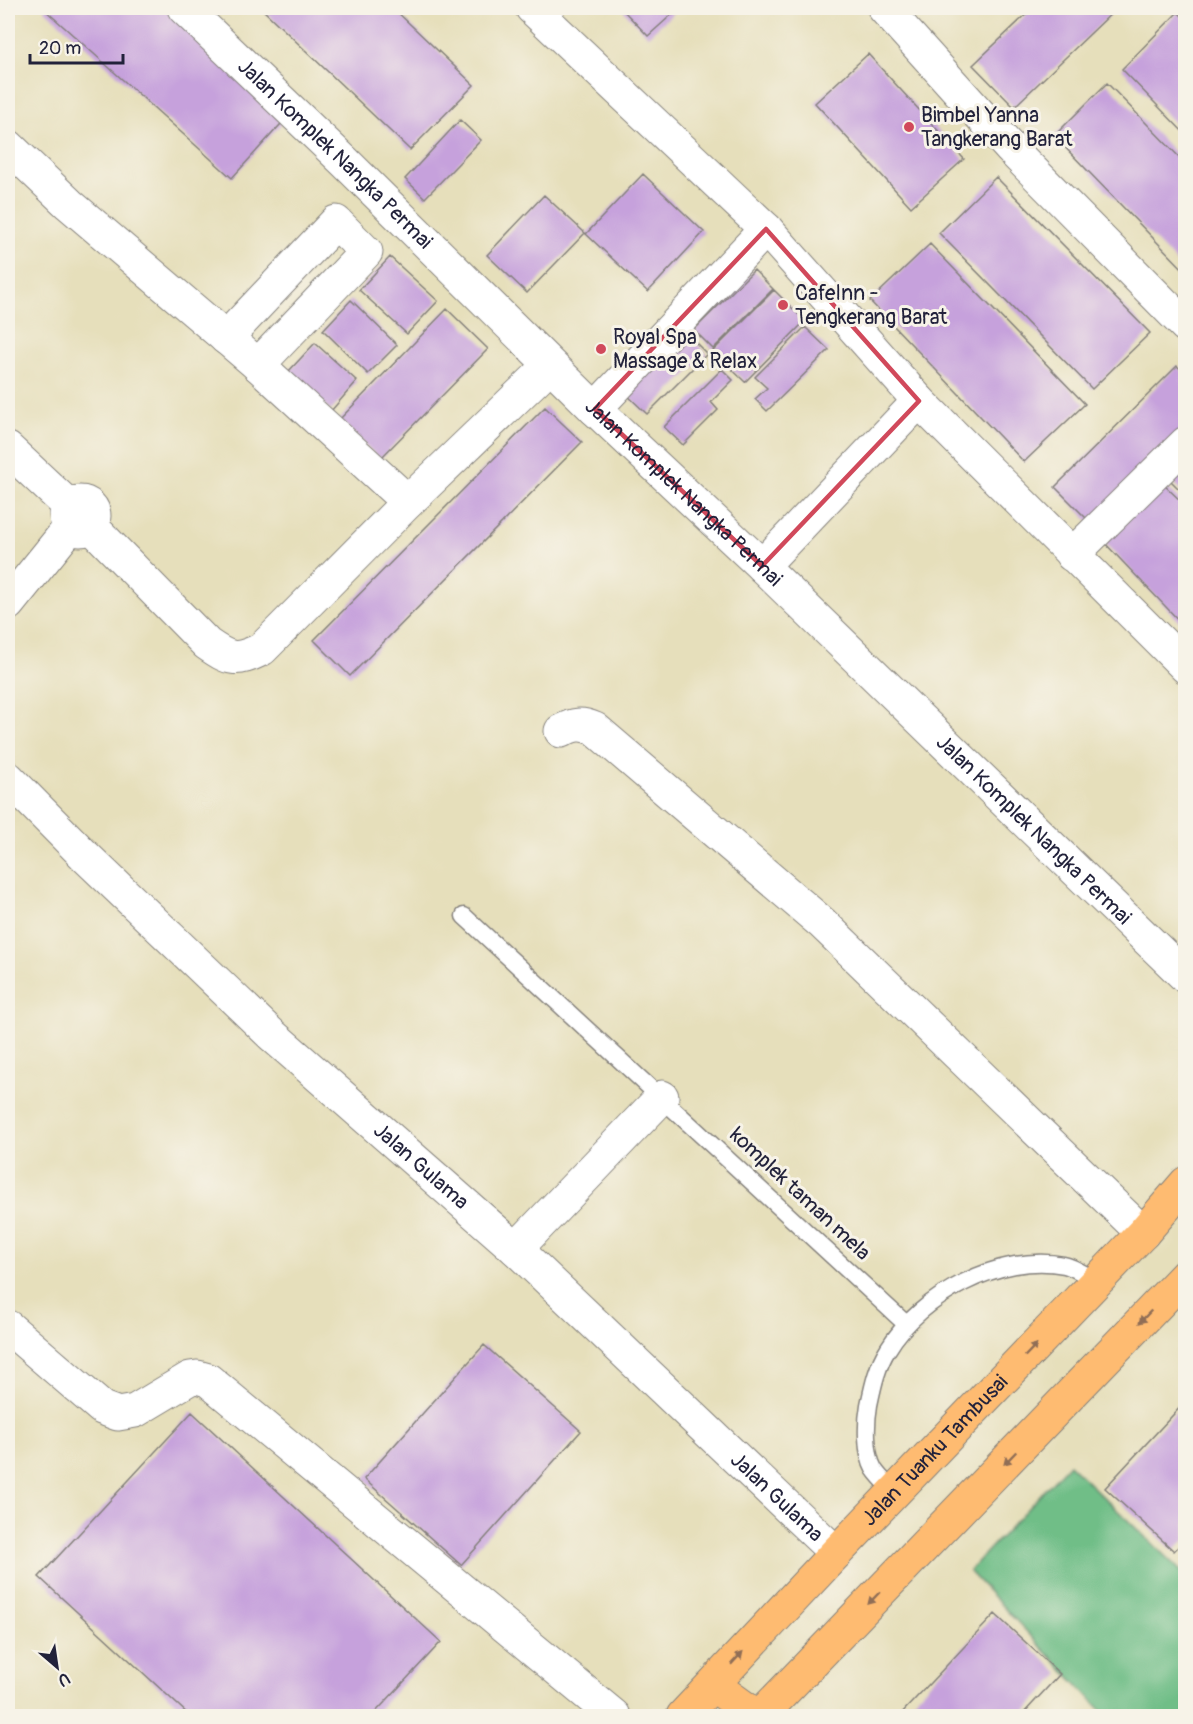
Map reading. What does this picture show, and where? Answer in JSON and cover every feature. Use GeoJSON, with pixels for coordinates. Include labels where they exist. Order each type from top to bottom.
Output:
{"type":"FeatureCollection","features":[{"type":"Feature","properties":{"kind":"main road","name":"Jalan Tuanku Tambusai"},"geometry":{"type":"LineString","coordinates":[[683,1716],[1143,1233],[1185,1183]]}},
{"type":"Feature","properties":{"kind":"main road"},"geometry":{"type":"LineString","coordinates":[[713,1685],[758,1716],[1185,1275]]}},
{"type":"Feature","properties":{"kind":"street","name":"Jalan Komplek Nangka Permai"},"geometry":{"type":"LineString","coordinates":[[184,8],[344,161],[595,409],[762,566],[1185,977]]}},
{"type":"Feature","properties":{"kind":"street"},"geometry":{"type":"LineString","coordinates":[[532,8],[766,229],[919,401],[1185,667]]}},
{"type":"Feature","properties":{"kind":"street"},"geometry":{"type":"LineString","coordinates":[[884,8],[1011,149],[1185,326]]}},
{"type":"Feature","properties":{"kind":"street"},"geometry":{"type":"LineString","coordinates":[[8,146],[69,204],[258,365],[408,502]]}},
{"type":"Feature","properties":{"kind":"street"},"geometry":{"type":"LineString","coordinates":[[226,338],[336,222],[366,252],[258,365]]}},
{"type":"Feature","properties":{"kind":"street"},"geometry":{"type":"LineString","coordinates":[[595,409],[766,229]]}},
{"type":"Feature","properties":{"kind":"street"},"geometry":{"type":"LineString","coordinates":[[8,449],[207,644],[224,655],[244,658],[262,650],[408,502],[538,377]]}},
{"type":"Feature","properties":{"kind":"street"},"geometry":{"type":"LineString","coordinates":[[762,566],[919,401]]}},
{"type":"Feature","properties":{"kind":"street"},"geometry":{"type":"LineString","coordinates":[[1072,555],[1185,443]]}},
{"type":"Feature","properties":{"kind":"street"},"geometry":{"type":"LineString","coordinates":[[8,604],[77,519]]}},
{"type":"Feature","properties":{"kind":"street"},"geometry":{"type":"LineString","coordinates":[[561,731],[574,724],[584,724],[595,729],[813,915],[1143,1233]]}},
{"type":"Feature","properties":{"kind":"street","name":"Jalan Gulama"},"geometry":{"type":"LineString","coordinates":[[8,778],[85,856],[272,1035],[516,1250],[836,1553]]}},
{"type":"Feature","properties":{"kind":"street"},"geometry":{"type":"LineString","coordinates":[[516,1250],[662,1097]]}},
{"type":"Feature","properties":{"kind":"street"},"geometry":{"type":"LineString","coordinates":[[8,1327],[102,1408],[118,1414],[135,1411],[190,1378],[208,1380],[614,1716]]}},
{"type":"Feature","properties":{"kind":"lane","name":"komplek taman mela"},"geometry":{"type":"LineString","coordinates":[[464,916],[906,1324]]}},
{"type":"Feature","properties":{"kind":"lane"},"geometry":{"type":"LineString","coordinates":[[895,1492],[873,1468],[867,1445],[867,1417],[873,1382],[887,1350],[906,1324],[967,1280],[1002,1266],[1037,1262],[1066,1265],[1096,1281]]}},
{"type":"Feature","properties":{"kind":"highlighted area"},"geometry":{"type":"Polygon","coordinates":[[[766,229],[919,401],[762,566],[595,409],[766,229]]]}},
{"type":"Feature","properties":{"kind":"green space"},"geometry":{"type":"Polygon","coordinates":[[[1069,1464],[1185,1575],[1185,1716],[1107,1716],[969,1571],[1069,1464]]]}},
{"type":"Feature","properties":{"kind":"building"},"geometry":{"type":"Polygon","coordinates":[[[171,8],[290,114],[232,178],[44,9],[171,8]]]}},
{"type":"Feature","properties":{"kind":"building"},"geometry":{"type":"Polygon","coordinates":[[[261,8],[393,8],[474,85],[410,150],[261,8]]]}},
{"type":"Feature","properties":{"kind":"building"},"geometry":{"type":"Polygon","coordinates":[[[621,8],[679,8],[648,36],[621,8]]]}},
{"type":"Feature","properties":{"kind":"building"},"geometry":{"type":"Polygon","coordinates":[[[1033,8],[1117,8],[1014,107],[973,65],[1033,8]]]}},
{"type":"Feature","properties":{"kind":"building"},"geometry":{"type":"Polygon","coordinates":[[[1178,12],[1186,20],[1186,135],[1122,69],[1178,12]]]}},
{"type":"Feature","properties":{"kind":"building"},"geometry":{"type":"Polygon","coordinates":[[[868,54],[964,159],[911,207],[815,103],[868,54]]]}},
{"type":"Feature","properties":{"kind":"building"},"geometry":{"type":"Polygon","coordinates":[[[1107,83],[1186,164],[1186,272],[1054,136],[1107,83]]]}},
{"type":"Feature","properties":{"kind":"building"},"geometry":{"type":"Polygon","coordinates":[[[460,120],[481,140],[425,198],[405,179],[460,120]]]}},
{"type":"Feature","properties":{"kind":"building"},"geometry":{"type":"Polygon","coordinates":[[[643,174],[704,232],[648,292],[586,234],[643,174]]]}},
{"type":"Feature","properties":{"kind":"building"},"geometry":{"type":"Polygon","coordinates":[[[996,177],[1150,333],[1092,389],[939,233],[996,177]]]}},
{"type":"Feature","properties":{"kind":"building"},"geometry":{"type":"Polygon","coordinates":[[[544,195],[585,233],[527,293],[487,255],[544,195]]]}},
{"type":"Feature","properties":{"kind":"building"},"geometry":{"type":"Polygon","coordinates":[[[930,244],[1085,404],[1024,462],[870,301],[930,244]]]}},
{"type":"Feature","properties":{"kind":"building"},"geometry":{"type":"Polygon","coordinates":[[[390,257],[438,301],[407,334],[359,290],[390,257]]]}},
{"type":"Feature","properties":{"kind":"building"},"geometry":{"type":"Polygon","coordinates":[[[754,270],[773,289],[713,349],[694,330],[754,270]]]}},
{"type":"Feature","properties":{"kind":"building"},"geometry":{"type":"Polygon","coordinates":[[[774,290],[805,321],[745,382],[713,351],[774,290]]]}},
{"type":"Feature","properties":{"kind":"building"},"geometry":{"type":"Polygon","coordinates":[[[351,300],[397,345],[368,374],[323,330],[351,300]]]}},
{"type":"Feature","properties":{"kind":"building"},"geometry":{"type":"Polygon","coordinates":[[[447,309],[488,349],[380,459],[339,420],[447,309]]]}},
{"type":"Feature","properties":{"kind":"building"},"geometry":{"type":"Polygon","coordinates":[[[805,327],[829,350],[767,411],[755,399],[767,388],[755,377],[805,327]]]}},
{"type":"Feature","properties":{"kind":"building"},"geometry":{"type":"Polygon","coordinates":[[[686,333],[707,354],[647,414],[626,394],[686,333]]]}},
{"type":"Feature","properties":{"kind":"building"},"geometry":{"type":"Polygon","coordinates":[[[315,343],[357,381],[331,411],[288,372],[315,343]]]}},
{"type":"Feature","properties":{"kind":"building"},"geometry":{"type":"Polygon","coordinates":[[[1177,366],[1186,374],[1186,434],[1094,526],[1055,487],[1177,366]]]}},
{"type":"Feature","properties":{"kind":"building"},"geometry":{"type":"Polygon","coordinates":[[[722,369],[733,380],[711,402],[718,410],[683,445],[664,427],[722,369]]]}},
{"type":"Feature","properties":{"kind":"building"},"geometry":{"type":"Polygon","coordinates":[[[545,407],[582,442],[350,676],[314,640],[545,407]]]}},
{"type":"Feature","properties":{"kind":"building"},"geometry":{"type":"Polygon","coordinates":[[[1186,455],[1186,496],[1165,475],[1186,455]]]}},
{"type":"Feature","properties":{"kind":"building"},"geometry":{"type":"Polygon","coordinates":[[[1160,481],[1186,506],[1186,628],[1101,539],[1160,481]]]}},
{"type":"Feature","properties":{"kind":"building"},"geometry":{"type":"Polygon","coordinates":[[[484,1345],[581,1431],[461,1565],[364,1479],[484,1345]]]}},
{"type":"Feature","properties":{"kind":"building"},"geometry":{"type":"Polygon","coordinates":[[[1186,1401],[1186,1539],[1174,1551],[1105,1488],[1186,1401]]]}},
{"type":"Feature","properties":{"kind":"building"},"geometry":{"type":"Polygon","coordinates":[[[192,1412],[441,1642],[372,1716],[190,1716],[39,1577],[192,1412]]]}},
{"type":"Feature","properties":{"kind":"building"},"geometry":{"type":"Polygon","coordinates":[[[995,1614],[1060,1674],[1021,1716],[899,1716],[995,1614]]]}},
{"type":"Feature","properties":{"kind":"place","name":"Bimbel Yanna Tangkerang Barat"},"geometry":{"type":"Point","coordinates":[909,127]}},
{"type":"Feature","properties":{"kind":"place","name":"CafeInn - Tengkerang Barat"},"geometry":{"type":"Point","coordinates":[783,305]}},
{"type":"Feature","properties":{"kind":"place","name":"Royal Spa Massage & Relax"},"geometry":{"type":"Point","coordinates":[601,349]}}]}
